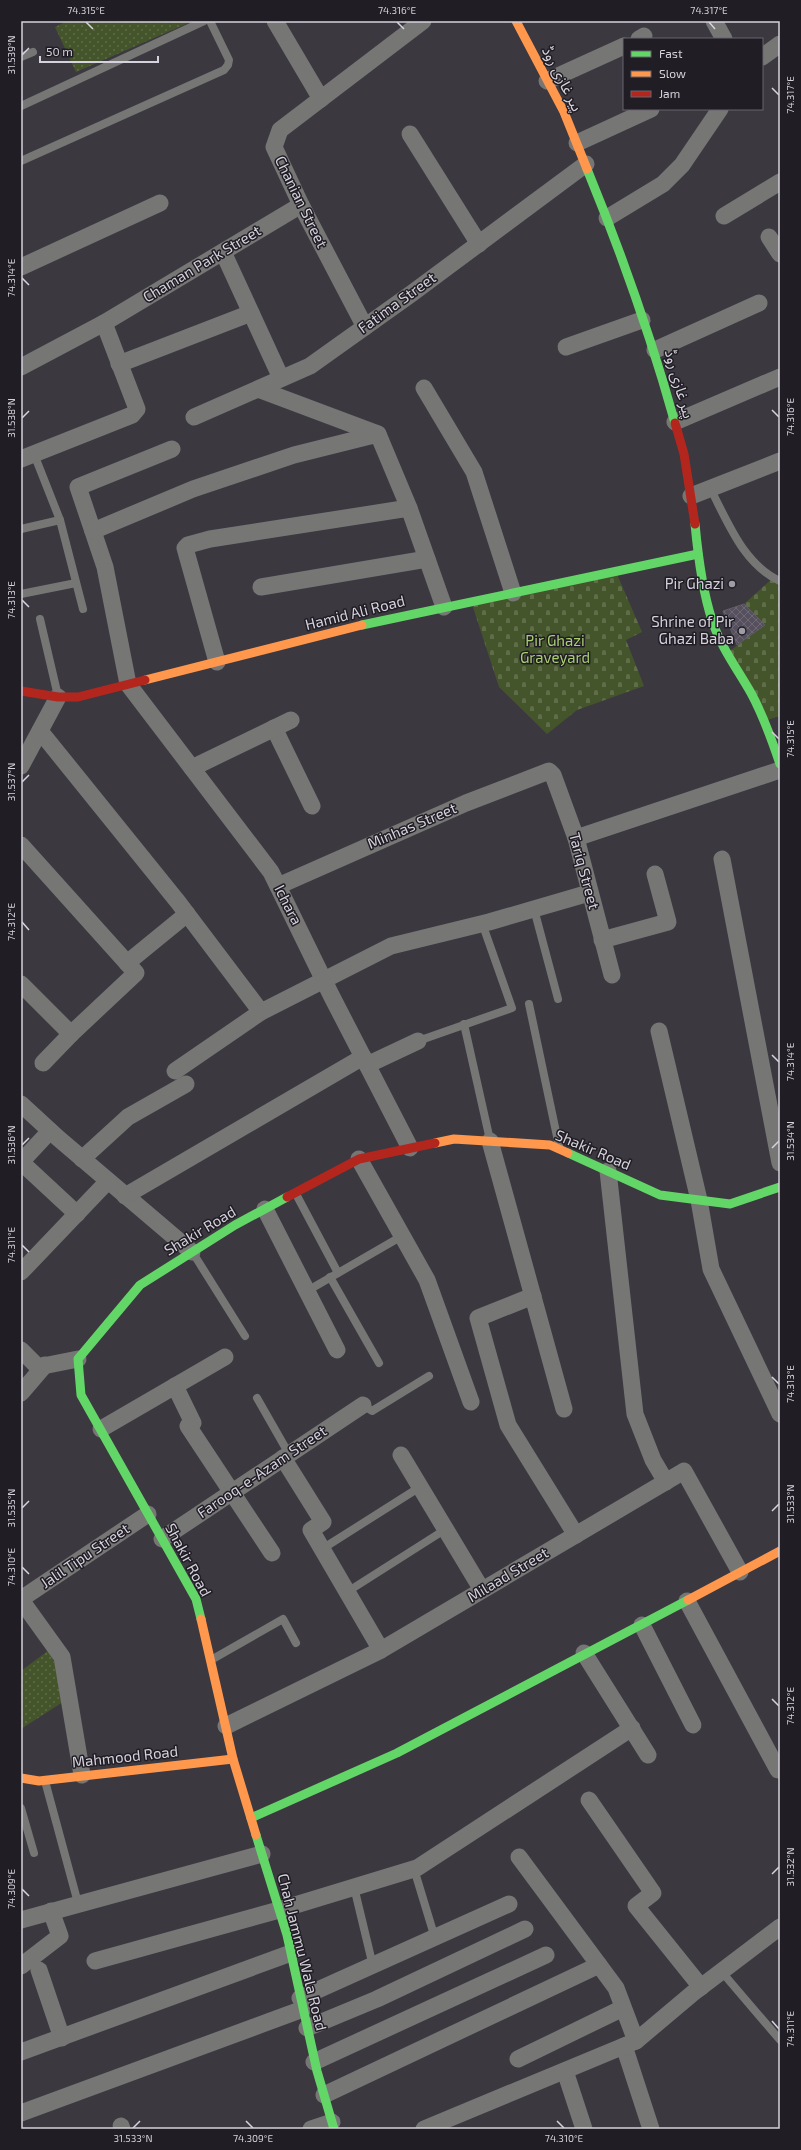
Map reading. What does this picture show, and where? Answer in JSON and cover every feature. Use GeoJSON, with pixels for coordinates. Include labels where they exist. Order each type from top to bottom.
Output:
{"type":"FeatureCollection","features":[{"type":"Feature","properties":{"kind":"street"},"geometry":{"type":"LineString","coordinates":[[275,21],[321,100]]}},
{"type":"Feature","properties":{"kind":"street","name":"Chanian Street"},"geometry":{"type":"LineString","coordinates":[[365,327],[301,205],[274,147],[280,130],[423,21]]}},
{"type":"Feature","properties":{"kind":"street"},"geometry":{"type":"LineString","coordinates":[[714,21],[723,38]]}},
{"type":"Feature","properties":{"kind":"street","name":"پیر غازی روڈ"},"geometry":{"type":"LineString","coordinates":[[520,22],[547,81],[564,112],[586,164],[608,218],[642,320],[655,350],[675,422],[691,496],[698,554],[712,621],[755,702],[770,735],[780,764]]}},
{"type":"Feature","properties":{"kind":"street"},"geometry":{"type":"LineString","coordinates":[[763,56],[780,44]]}},
{"type":"Feature","properties":{"kind":"street"},"geometry":{"type":"LineString","coordinates":[[547,81],[623,46]]}},
{"type":"Feature","properties":{"kind":"street"},"geometry":{"type":"LineString","coordinates":[[577,143],[649,110]]}},
{"type":"Feature","properties":{"kind":"street"},"geometry":{"type":"LineString","coordinates":[[608,218],[663,184],[673,175],[686,160],[719,110]]}},
{"type":"Feature","properties":{"kind":"street"},"geometry":{"type":"LineString","coordinates":[[410,134],[479,244]]}},
{"type":"Feature","properties":{"kind":"street","name":"Fatima Street"},"geometry":{"type":"LineString","coordinates":[[194,417],[310,366],[479,244],[586,164]]}},
{"type":"Feature","properties":{"kind":"street"},"geometry":{"type":"LineString","coordinates":[[724,216],[780,182]]}},
{"type":"Feature","properties":{"kind":"street"},"geometry":{"type":"LineString","coordinates":[[21,267],[160,203]]}},
{"type":"Feature","properties":{"kind":"street","name":"Chaman Park Street"},"geometry":{"type":"LineString","coordinates":[[21,368],[104,323],[301,205]]}},
{"type":"Feature","properties":{"kind":"street"},"geometry":{"type":"LineString","coordinates":[[769,237],[780,254]]}},
{"type":"Feature","properties":{"kind":"street"},"geometry":{"type":"LineString","coordinates":[[222,252],[281,378]]}},
{"type":"Feature","properties":{"kind":"street"},"geometry":{"type":"LineString","coordinates":[[655,350],[759,303]]}},
{"type":"Feature","properties":{"kind":"street"},"geometry":{"type":"LineString","coordinates":[[119,364],[251,313]]}},
{"type":"Feature","properties":{"kind":"street"},"geometry":{"type":"LineString","coordinates":[[566,347],[642,320]]}},
{"type":"Feature","properties":{"kind":"street"},"geometry":{"type":"LineString","coordinates":[[28,456],[132,415],[136,409],[135,402],[104,323]]}},
{"type":"Feature","properties":{"kind":"street"},"geometry":{"type":"LineString","coordinates":[[675,422],[780,377]]}},
{"type":"Feature","properties":{"kind":"street"},"geometry":{"type":"LineString","coordinates":[[424,388],[474,472],[513,593]]}},
{"type":"Feature","properties":{"kind":"street"},"geometry":{"type":"LineString","coordinates":[[258,389],[378,434],[410,508],[444,607]]}},
{"type":"Feature","properties":{"kind":"street"},"geometry":{"type":"LineString","coordinates":[[93,531],[193,489],[294,455],[378,434]]}},
{"type":"Feature","properties":{"kind":"street"},"geometry":{"type":"LineString","coordinates":[[128,684],[105,567],[78,487],[172,449]]}},
{"type":"Feature","properties":{"kind":"street"},"geometry":{"type":"LineString","coordinates":[[691,496],[780,461]]}},
{"type":"Feature","properties":{"kind":"street"},"geometry":{"type":"LineString","coordinates":[[217,662],[186,546],[210,539],[410,508]]}},
{"type":"Feature","properties":{"kind":"street","name":"Hamid Ali Road"},"geometry":{"type":"LineString","coordinates":[[21,691],[58,697],[78,697],[391,618],[698,554]]}},
{"type":"Feature","properties":{"kind":"street"},"geometry":{"type":"LineString","coordinates":[[261,587],[427,559]]}},
{"type":"Feature","properties":{"kind":"street","name":"Ichara"},"geometry":{"type":"LineString","coordinates":[[128,684],[271,872],[323,980],[410,1148]]}},
{"type":"Feature","properties":{"kind":"street"},"geometry":{"type":"LineString","coordinates":[[21,766],[58,697]]}},
{"type":"Feature","properties":{"kind":"street"},"geometry":{"type":"LineString","coordinates":[[192,768],[291,720]]}},
{"type":"Feature","properties":{"kind":"street"},"geometry":{"type":"LineString","coordinates":[[274,728],[312,806]]}},
{"type":"Feature","properties":{"kind":"street"},"geometry":{"type":"LineString","coordinates":[[40,731],[187,914],[262,1012]]}},
{"type":"Feature","properties":{"kind":"street"},"geometry":{"type":"LineString","coordinates":[[576,838],[780,770]]}},
{"type":"Feature","properties":{"kind":"street","name":"Minhas Street"},"geometry":{"type":"LineString","coordinates":[[278,886],[459,806],[549,771]]}},
{"type":"Feature","properties":{"kind":"street","name":"Tariq Street"},"geometry":{"type":"LineString","coordinates":[[549,771],[553,775],[576,838],[589,893],[612,974]]}},
{"type":"Feature","properties":{"kind":"street"},"geometry":{"type":"LineString","coordinates":[[21,845],[136,973],[43,1064]]}},
{"type":"Feature","properties":{"kind":"street"},"geometry":{"type":"LineString","coordinates":[[722,859],[780,1163]]}},
{"type":"Feature","properties":{"kind":"street"},"geometry":{"type":"LineString","coordinates":[[602,940],[668,922],[655,874]]}},
{"type":"Feature","properties":{"kind":"street"},"geometry":{"type":"LineString","coordinates":[[82,1159],[128,1117],[262,1012],[391,946],[482,923],[589,893]]}},
{"type":"Feature","properties":{"kind":"street"},"geometry":{"type":"LineString","coordinates":[[127,963],[187,914]]}},
{"type":"Feature","properties":{"kind":"street"},"geometry":{"type":"LineString","coordinates":[[21,984],[72,1034]]}},
{"type":"Feature","properties":{"kind":"street"},"geometry":{"type":"LineString","coordinates":[[659,1031],[698,1200],[711,1269],[780,1414]]}},
{"type":"Feature","properties":{"kind":"street"},"geometry":{"type":"LineString","coordinates":[[126,1196],[365,1061],[418,1041]]}},
{"type":"Feature","properties":{"kind":"street"},"geometry":{"type":"LineString","coordinates":[[21,1104],[82,1159],[192,1252]]}},
{"type":"Feature","properties":{"kind":"street"},"geometry":{"type":"LineString","coordinates":[[50,1131],[21,1162],[25,1174],[77,1214]]}},
{"type":"Feature","properties":{"kind":"street","name":"Shakir Road"},"geometry":{"type":"LineString","coordinates":[[233,1759],[196,1599],[81,1395],[78,1358],[140,1285],[265,1209],[358,1159],[454,1139],[550,1144],[660,1195],[730,1204],[780,1187]]}},
{"type":"Feature","properties":{"kind":"street"},"geometry":{"type":"LineString","coordinates":[[490,1141],[564,1409]]}},
{"type":"Feature","properties":{"kind":"street"},"geometry":{"type":"LineString","coordinates":[[358,1159],[426,1280],[471,1402]]}},
{"type":"Feature","properties":{"kind":"street"},"geometry":{"type":"LineString","coordinates":[[608,1171],[635,1414],[653,1460],[666,1482]]}},
{"type":"Feature","properties":{"kind":"street"},"geometry":{"type":"LineString","coordinates":[[21,1272],[108,1181]]}},
{"type":"Feature","properties":{"kind":"street"},"geometry":{"type":"LineString","coordinates":[[265,1209],[337,1350]]}},
{"type":"Feature","properties":{"kind":"street"},"geometry":{"type":"LineString","coordinates":[[533,1296],[478,1318],[508,1425],[576,1535]]}},
{"type":"Feature","properties":{"kind":"street"},"geometry":{"type":"LineString","coordinates":[[21,1350],[38,1367],[78,1358]]}},
{"type":"Feature","properties":{"kind":"street"},"geometry":{"type":"LineString","coordinates":[[101,1429],[225,1357]]}},
{"type":"Feature","properties":{"kind":"street"},"geometry":{"type":"LineString","coordinates":[[21,1393],[45,1365]]}},
{"type":"Feature","properties":{"kind":"street"},"geometry":{"type":"LineString","coordinates":[[175,1386],[193,1423],[188,1426],[272,1553]]}},
{"type":"Feature","properties":{"kind":"street","name":"Farooq-e-Azam Street"},"geometry":{"type":"LineString","coordinates":[[162,1539],[363,1405]]}},
{"type":"Feature","properties":{"kind":"street"},"geometry":{"type":"LineString","coordinates":[[401,1455],[482,1590]]}},
{"type":"Feature","properties":{"kind":"street"},"geometry":{"type":"LineString","coordinates":[[286,1456],[323,1522],[311,1530],[380,1650]]}},
{"type":"Feature","properties":{"kind":"street","name":"Milaad Street"},"geometry":{"type":"LineString","coordinates":[[226,1726],[380,1650],[684,1471],[740,1572]]}},
{"type":"Feature","properties":{"kind":"street","name":"Jalil Tipu Street"},"geometry":{"type":"LineString","coordinates":[[21,1599],[148,1514]]}},
{"type":"Feature","properties":{"kind":"street"},"geometry":{"type":"LineString","coordinates":[[251,1818],[397,1753],[584,1653],[642,1625],[780,1551]]}},
{"type":"Feature","properties":{"kind":"street"},"geometry":{"type":"LineString","coordinates":[[21,1599],[62,1657],[82,1776]]}},
{"type":"Feature","properties":{"kind":"street"},"geometry":{"type":"LineString","coordinates":[[687,1601],[778,1770],[780,1769]]}},
{"type":"Feature","properties":{"kind":"street"},"geometry":{"type":"LineString","coordinates":[[642,1625],[693,1725]]}},
{"type":"Feature","properties":{"kind":"street"},"geometry":{"type":"LineString","coordinates":[[584,1653],[648,1755]]}},
{"type":"Feature","properties":{"kind":"street"},"geometry":{"type":"LineString","coordinates":[[95,1961],[279,1910],[414,1869],[632,1728]]}},
{"type":"Feature","properties":{"kind":"street","name":"Mahmood Road"},"geometry":{"type":"LineString","coordinates":[[21,1778],[45,1781],[233,1759]]}},
{"type":"Feature","properties":{"kind":"street","name":"Chah Jammu Wala Road"},"geometry":{"type":"LineString","coordinates":[[233,1759],[291,1953],[314,2062],[333,2125]]}},
{"type":"Feature","properties":{"kind":"street"},"geometry":{"type":"LineString","coordinates":[[589,1800],[653,1893],[636,1906],[701,1986]]}},
{"type":"Feature","properties":{"kind":"street"},"geometry":{"type":"LineString","coordinates":[[21,1920],[262,1854]]}},
{"type":"Feature","properties":{"kind":"street"},"geometry":{"type":"LineString","coordinates":[[519,1857],[616,1988],[623,2008],[630,2044],[651,2129]]}},
{"type":"Feature","properties":{"kind":"street"},"geometry":{"type":"LineString","coordinates":[[21,2113],[302,2004],[373,1966],[510,1904]]}},
{"type":"Feature","properties":{"kind":"street"},"geometry":{"type":"LineString","coordinates":[[21,1966],[60,1936],[51,1911]]}},
{"type":"Feature","properties":{"kind":"street"},"geometry":{"type":"LineString","coordinates":[[424,2129],[630,2044],[701,1986],[780,1927]]}},
{"type":"Feature","properties":{"kind":"street"},"geometry":{"type":"LineString","coordinates":[[307,2028],[377,1999],[525,1929]]}},
{"type":"Feature","properties":{"kind":"street"},"geometry":{"type":"LineString","coordinates":[[21,2052],[291,1953]]}},
{"type":"Feature","properties":{"kind":"street"},"geometry":{"type":"LineString","coordinates":[[314,2062],[546,1955]]}},
{"type":"Feature","properties":{"kind":"street"},"geometry":{"type":"LineString","coordinates":[[324,2094],[599,1965]]}},
{"type":"Feature","properties":{"kind":"street"},"geometry":{"type":"LineString","coordinates":[[39,1970],[62,2038]]}},
{"type":"Feature","properties":{"kind":"street"},"geometry":{"type":"LineString","coordinates":[[518,2059],[623,2008]]}},
{"type":"Feature","properties":{"kind":"street"},"geometry":{"type":"LineString","coordinates":[[565,2071],[584,2129]]}},
{"type":"Feature","properties":{"kind":"street"},"geometry":{"type":"LineString","coordinates":[[311,2129],[333,2125]]}},
{"type":"Feature","properties":{"kind":"lane"},"geometry":{"type":"LineString","coordinates":[[21,106],[204,21]]}},
{"type":"Feature","properties":{"kind":"lane"},"geometry":{"type":"LineString","coordinates":[[21,161],[224,70],[228,65],[229,60],[210,21]]}},
{"type":"Feature","properties":{"kind":"lane"},"geometry":{"type":"LineString","coordinates":[[21,57],[33,52]]}},
{"type":"Feature","properties":{"kind":"lane"},"geometry":{"type":"LineString","coordinates":[[28,456],[60,520],[83,609]]}},
{"type":"Feature","properties":{"kind":"lane"},"geometry":{"type":"LineString","coordinates":[[710,488],[741,547],[767,575],[780,581]]}},
{"type":"Feature","properties":{"kind":"lane"},"geometry":{"type":"LineString","coordinates":[[21,529],[60,520]]}},
{"type":"Feature","properties":{"kind":"lane"},"geometry":{"type":"LineString","coordinates":[[21,594],[76,583]]}},
{"type":"Feature","properties":{"kind":"lane"},"geometry":{"type":"LineString","coordinates":[[40,619],[58,697]]}},
{"type":"Feature","properties":{"kind":"lane"},"geometry":{"type":"LineString","coordinates":[[534,909],[558,999]]}},
{"type":"Feature","properties":{"kind":"lane"},"geometry":{"type":"LineString","coordinates":[[418,1041],[512,1008],[482,923]]}},
{"type":"Feature","properties":{"kind":"lane"},"geometry":{"type":"LineString","coordinates":[[529,1004],[560,1149]]}},
{"type":"Feature","properties":{"kind":"lane"},"geometry":{"type":"LineString","coordinates":[[464,1024],[490,1141]]}},
{"type":"Feature","properties":{"kind":"lane"},"geometry":{"type":"LineString","coordinates":[[296,1193],[338,1272]]}},
{"type":"Feature","properties":{"kind":"lane"},"geometry":{"type":"LineString","coordinates":[[307,1291],[402,1236]]}},
{"type":"Feature","properties":{"kind":"lane"},"geometry":{"type":"LineString","coordinates":[[192,1252],[245,1336]]}},
{"type":"Feature","properties":{"kind":"lane"},"geometry":{"type":"LineString","coordinates":[[330,1277],[379,1363]]}},
{"type":"Feature","properties":{"kind":"lane"},"geometry":{"type":"LineString","coordinates":[[363,1405],[372,1411],[429,1376]]}},
{"type":"Feature","properties":{"kind":"lane"},"geometry":{"type":"LineString","coordinates":[[257,1398],[286,1456]]}},
{"type":"Feature","properties":{"kind":"lane"},"geometry":{"type":"LineString","coordinates":[[322,1549],[420,1487]]}},
{"type":"Feature","properties":{"kind":"lane"},"geometry":{"type":"LineString","coordinates":[[347,1592],[446,1529]]}},
{"type":"Feature","properties":{"kind":"lane"},"geometry":{"type":"LineString","coordinates":[[210,1661],[283,1619],[296,1643]]}},
{"type":"Feature","properties":{"kind":"lane"},"geometry":{"type":"LineString","coordinates":[[45,1781],[78,1904]]}},
{"type":"Feature","properties":{"kind":"lane"},"geometry":{"type":"LineString","coordinates":[[21,1808],[34,1852]]}},
{"type":"Feature","properties":{"kind":"lane"},"geometry":{"type":"LineString","coordinates":[[414,1869],[435,1938]]}},
{"type":"Feature","properties":{"kind":"lane"},"geometry":{"type":"LineString","coordinates":[[354,1887],[373,1966]]}},
{"type":"Feature","properties":{"kind":"lane"},"geometry":{"type":"LineString","coordinates":[[721,1972],[780,2040]]}},
{"type":"Feature","properties":{"kind":"green space"},"geometry":{"type":"Polygon","coordinates":[[[67,21],[193,21],[76,72],[55,27],[67,21]]]}},
{"type":"Feature","properties":{"kind":"green space","name":"Pir Ghazi Graveyard"},"geometry":{"type":"Polygon","coordinates":[[[616,572],[642,632],[626,640],[644,686],[577,710],[547,734],[499,687],[471,601],[616,572]]]}},
{"type":"Feature","properties":{"kind":"green space"},"geometry":{"type":"Polygon","coordinates":[[[773,578],[780,581],[780,716],[764,721],[727,653],[765,625],[744,604],[773,578]]]}},
{"type":"Feature","properties":{"kind":"green space"},"geometry":{"type":"Polygon","coordinates":[[[49,1650],[69,1698],[21,1729],[21,1671],[49,1650]]]}},
{"type":"Feature","properties":{"kind":"building","name":"Shrine of Pir Ghazi Baba"},"geometry":{"type":"Polygon","coordinates":[[[744,604],[765,625],[737,645],[723,611],[744,604]]]}},
{"type":"Feature","properties":{"kind":"traffic: fast"},"geometry":{"type":"LineString","coordinates":[[587,169],[635,295],[675,423]]}},
{"type":"Feature","properties":{"kind":"traffic: fast"},"geometry":{"type":"LineString","coordinates":[[695,524],[703,585],[715,630],[751,693],[780,764]]}},
{"type":"Feature","properties":{"kind":"traffic: fast"},"geometry":{"type":"LineString","coordinates":[[362,625],[698,554]]}},
{"type":"Feature","properties":{"kind":"traffic: fast"},"geometry":{"type":"LineString","coordinates":[[568,1153],[660,1195],[730,1204],[780,1187]]}},
{"type":"Feature","properties":{"kind":"traffic: fast"},"geometry":{"type":"LineString","coordinates":[[201,1619],[196,1599],[81,1395],[78,1359],[140,1285],[235,1225],[287,1197]]}},
{"type":"Feature","properties":{"kind":"traffic: fast"},"geometry":{"type":"LineString","coordinates":[[251,1818],[397,1753],[688,1600]]}},
{"type":"Feature","properties":{"kind":"traffic: fast"},"geometry":{"type":"LineString","coordinates":[[256,1835],[287,1935],[317,2071],[334,2129]]}},
{"type":"Feature","properties":{"kind":"traffic: slow"},"geometry":{"type":"LineString","coordinates":[[516,21],[564,112],[587,169]]}},
{"type":"Feature","properties":{"kind":"traffic: slow"},"geometry":{"type":"LineString","coordinates":[[145,680],[362,625]]}},
{"type":"Feature","properties":{"kind":"traffic: slow"},"geometry":{"type":"LineString","coordinates":[[435,1143],[454,1139],[550,1145],[568,1153]]}},
{"type":"Feature","properties":{"kind":"traffic: slow"},"geometry":{"type":"LineString","coordinates":[[688,1600],[780,1551]]}},
{"type":"Feature","properties":{"kind":"traffic: slow"},"geometry":{"type":"LineString","coordinates":[[201,1619],[233,1759],[256,1835]]}},
{"type":"Feature","properties":{"kind":"traffic: slow"},"geometry":{"type":"LineString","coordinates":[[21,1778],[39,1781],[233,1759]]}},
{"type":"Feature","properties":{"kind":"traffic: jam"},"geometry":{"type":"LineString","coordinates":[[675,423],[684,454],[695,524]]}},
{"type":"Feature","properties":{"kind":"traffic: jam"},"geometry":{"type":"LineString","coordinates":[[21,691],[58,697],[78,697],[145,680]]}},
{"type":"Feature","properties":{"kind":"traffic: jam"},"geometry":{"type":"LineString","coordinates":[[287,1197],[359,1159],[435,1143]]}},
{"type":"Feature","properties":{"kind":"place","name":"Pir Ghazi"},"geometry":{"type":"Point","coordinates":[732,584]}},
{"type":"Feature","properties":{"kind":"place","name":"Shrine of Pir Ghazi Baba"},"geometry":{"type":"Point","coordinates":[742,631]}}]}
